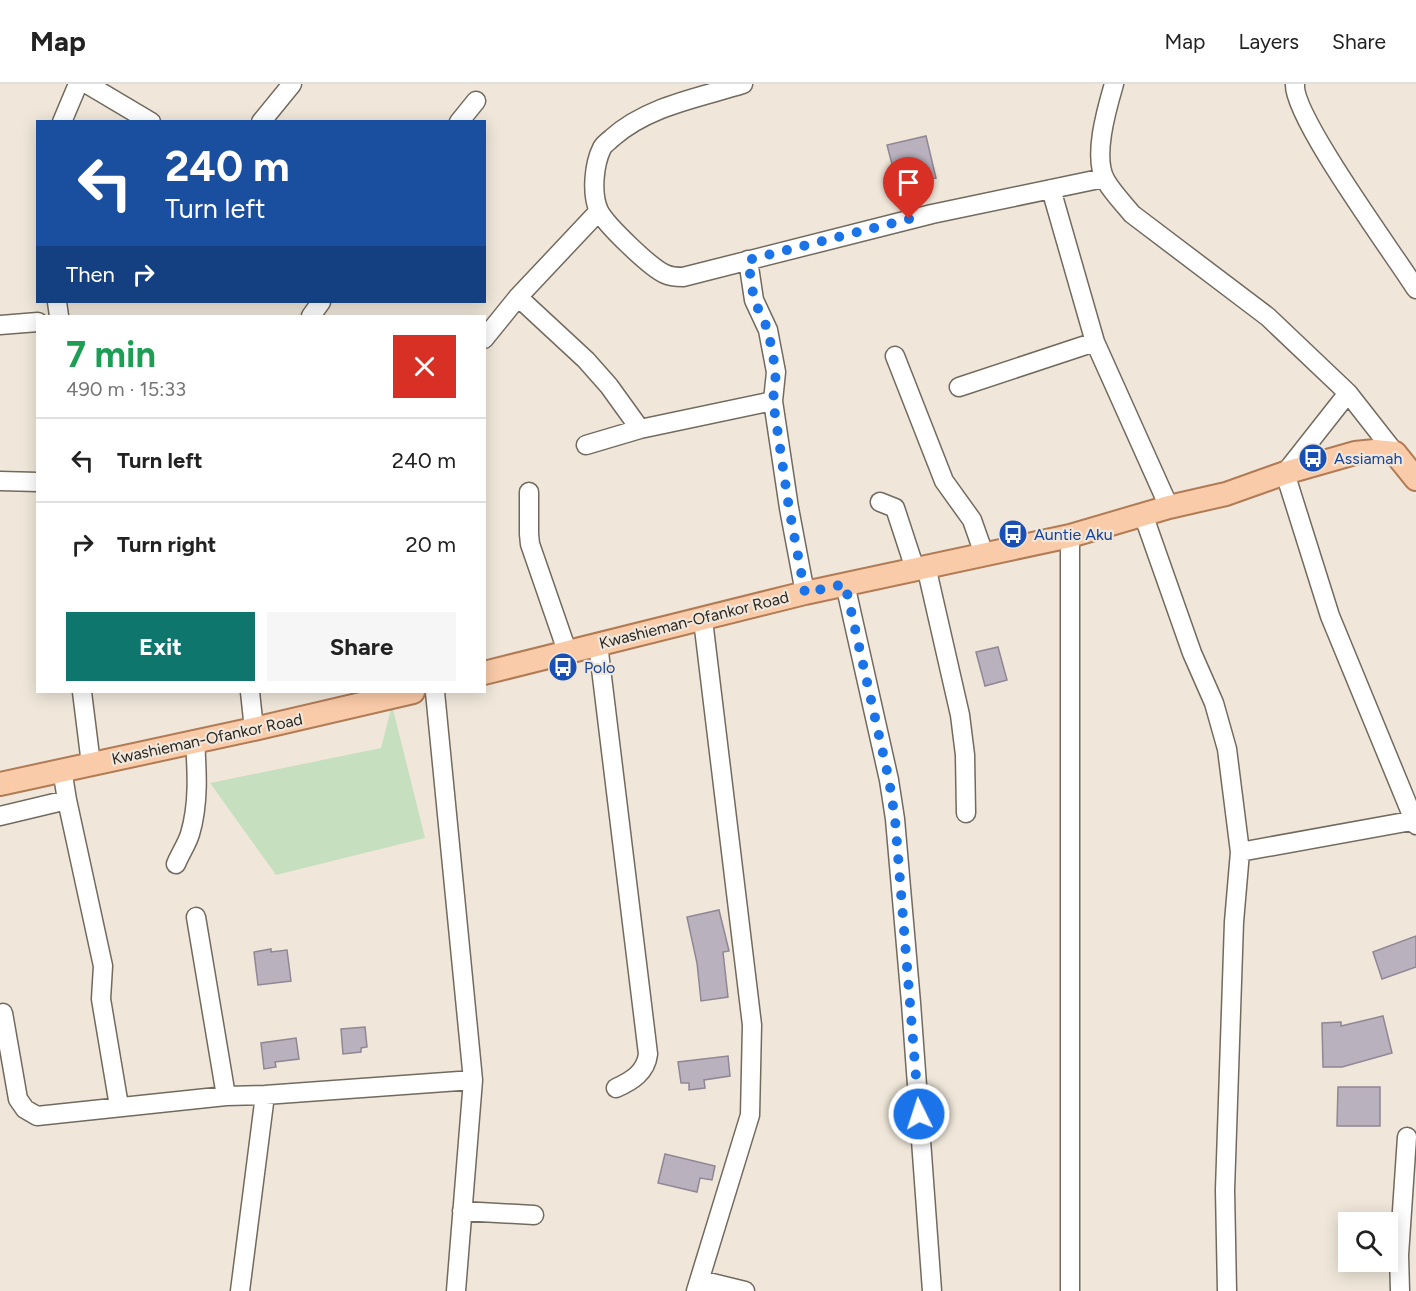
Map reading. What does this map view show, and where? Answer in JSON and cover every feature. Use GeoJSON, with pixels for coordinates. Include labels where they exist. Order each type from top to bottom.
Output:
{"type":"FeatureCollection","features":[{"type":"Feature","properties":{"kind":"main road","name":"Kwashieman-Ofankor Road"},"geometry":{"type":"LineString","coordinates":[[486,672],[805,593],[1070,536],[1169,507],[1226,494],[1285,473],[1355,453],[1375,451],[1395,453]]}},
{"type":"Feature","properties":{"kind":"main road"},"geometry":{"type":"LineString","coordinates":[[1395,453],[1416,479]]}},
{"type":"Feature","properties":{"kind":"main road","name":"Kwashieman-Ofankor Road"},"geometry":{"type":"LineString","coordinates":[[0,784],[254,729],[401,693]]}},
{"type":"Feature","properties":{"kind":"street"},"geometry":{"type":"LineString","coordinates":[[63,120],[78,84]]}},
{"type":"Feature","properties":{"kind":"street"},"geometry":{"type":"LineString","coordinates":[[87,84],[148,120]]}},
{"type":"Feature","properties":{"kind":"street"},"geometry":{"type":"LineString","coordinates":[[263,120],[292,84]]}},
{"type":"Feature","properties":{"kind":"street"},"geometry":{"type":"LineString","coordinates":[[743,84],[649,112],[621,130],[603,146],[596,171],[595,191],[599,211],[632,249],[663,273],[683,277],[942,211],[1104,178]]}},
{"type":"Feature","properties":{"kind":"street"},"geometry":{"type":"LineString","coordinates":[[1114,84],[1101,138],[1104,178],[1132,214],[1268,317],[1348,393],[1395,453]]}},
{"type":"Feature","properties":{"kind":"street"},"geometry":{"type":"LineString","coordinates":[[1295,84],[1302,109],[1336,169],[1416,289]]}},
{"type":"Feature","properties":{"kind":"street"},"geometry":{"type":"LineString","coordinates":[[461,120],[476,101]]}},
{"type":"Feature","properties":{"kind":"street"},"geometry":{"type":"LineString","coordinates":[[1051,189],[1095,342],[1169,507]]}},
{"type":"Feature","properties":{"kind":"street"},"geometry":{"type":"LineString","coordinates":[[486,337],[518,297],[599,211]]}},
{"type":"Feature","properties":{"kind":"street"},"geometry":{"type":"LineString","coordinates":[[748,260],[754,300],[768,330],[776,372],[773,401],[789,508],[805,593]]}},
{"type":"Feature","properties":{"kind":"street"},"geometry":{"type":"LineString","coordinates":[[518,297],[586,360],[609,386],[640,429]]}},
{"type":"Feature","properties":{"kind":"street"},"geometry":{"type":"LineString","coordinates":[[0,325],[36,322]]}},
{"type":"Feature","properties":{"kind":"street"},"geometry":{"type":"LineString","coordinates":[[959,387],[1095,342]]}},
{"type":"Feature","properties":{"kind":"street"},"geometry":{"type":"LineString","coordinates":[[895,356],[944,482],[972,520],[984,554]]}},
{"type":"Feature","properties":{"kind":"street"},"geometry":{"type":"LineString","coordinates":[[1240,852],[1415,822],[1330,616],[1285,473],[1348,393]]}},
{"type":"Feature","properties":{"kind":"street"},"geometry":{"type":"LineString","coordinates":[[586,445],[640,429],[773,401]]}},
{"type":"Feature","properties":{"kind":"street"},"geometry":{"type":"LineString","coordinates":[[0,481],[36,482]]}},
{"type":"Feature","properties":{"kind":"street"},"geometry":{"type":"LineString","coordinates":[[529,492],[530,544],[567,651]]}},
{"type":"Feature","properties":{"kind":"street"},"geometry":{"type":"LineString","coordinates":[[880,502],[888,503],[895,508],[920,567],[960,715],[965,755],[966,813]]}},
{"type":"Feature","properties":{"kind":"street"},"geometry":{"type":"LineString","coordinates":[[1143,514],[1192,653],[1214,703],[1227,748],[1240,852],[1234,922],[1226,1178],[1227,1291]]}},
{"type":"Feature","properties":{"kind":"street"},"geometry":{"type":"LineString","coordinates":[[1070,536],[1070,1291]]}},
{"type":"Feature","properties":{"kind":"street"},"geometry":{"type":"LineString","coordinates":[[845,584],[889,780],[895,819],[932,1291]]}},
{"type":"Feature","properties":{"kind":"street"},"geometry":{"type":"LineString","coordinates":[[703,620],[752,1025],[750,1115],[698,1285],[745,1291]]}},
{"type":"Feature","properties":{"kind":"street"},"geometry":{"type":"LineString","coordinates":[[598,644],[648,1054],[647,1065],[630,1083],[616,1088]]}},
{"type":"Feature","properties":{"kind":"street"},"geometry":{"type":"LineString","coordinates":[[82,693],[91,764]]}},
{"type":"Feature","properties":{"kind":"street"},"geometry":{"type":"LineString","coordinates":[[250,693],[254,729]]}},
{"type":"Feature","properties":{"kind":"street"},"geometry":{"type":"LineString","coordinates":[[435,693],[473,1080],[456,1291]]}},
{"type":"Feature","properties":{"kind":"street"},"geometry":{"type":"LineString","coordinates":[[176,864],[189,837],[194,818],[197,784],[195,741]]}},
{"type":"Feature","properties":{"kind":"street"},"geometry":{"type":"LineString","coordinates":[[62,769],[103,966],[101,999],[119,1106]]}},
{"type":"Feature","properties":{"kind":"street"},"geometry":{"type":"LineString","coordinates":[[0,816],[67,800]]}},
{"type":"Feature","properties":{"kind":"street"},"geometry":{"type":"LineString","coordinates":[[196,916],[226,1096]]}},
{"type":"Feature","properties":{"kind":"street"},"geometry":{"type":"LineString","coordinates":[[3,1013],[18,1099],[26,1109],[37,1116],[226,1096],[473,1080]]}},
{"type":"Feature","properties":{"kind":"street"},"geometry":{"type":"LineString","coordinates":[[240,1291],[265,1095]]}},
{"type":"Feature","properties":{"kind":"street"},"geometry":{"type":"LineString","coordinates":[[1400,1291],[1399,1255],[1407,1137]]}},
{"type":"Feature","properties":{"kind":"street"},"geometry":{"type":"LineString","coordinates":[[462,1211],[534,1215]]}},
{"type":"Feature","properties":{"kind":"green space"},"geometry":{"type":"Polygon","coordinates":[[[392,705],[425,838],[276,875],[210,783],[381,748],[392,705]]]}},
{"type":"Feature","properties":{"kind":"building"},"geometry":{"type":"Polygon","coordinates":[[[926,136],[936,178],[897,183],[887,145],[926,136]]]}},
{"type":"Feature","properties":{"kind":"building"},"geometry":{"type":"Polygon","coordinates":[[[998,647],[1007,680],[985,686],[976,652],[998,647]]]}},
{"type":"Feature","properties":{"kind":"building"},"geometry":{"type":"Polygon","coordinates":[[[719,910],[729,951],[723,952],[728,997],[701,1001],[697,963],[687,917],[719,910]]]}},
{"type":"Feature","properties":{"kind":"building"},"geometry":{"type":"Polygon","coordinates":[[[1416,936],[1416,967],[1382,979],[1373,952],[1416,936]]]}},
{"type":"Feature","properties":{"kind":"building"},"geometry":{"type":"Polygon","coordinates":[[[271,949],[271,952],[287,950],[291,981],[258,985],[254,952],[271,949]]]}},
{"type":"Feature","properties":{"kind":"building"},"geometry":{"type":"Polygon","coordinates":[[[1383,1016],[1392,1053],[1342,1067],[1323,1067],[1322,1023],[1341,1022],[1341,1026],[1383,1016]]]}},
{"type":"Feature","properties":{"kind":"building"},"geometry":{"type":"Polygon","coordinates":[[[365,1027],[367,1047],[361,1048],[361,1052],[343,1054],[341,1029],[365,1027]]]}},
{"type":"Feature","properties":{"kind":"building"},"geometry":{"type":"Polygon","coordinates":[[[296,1038],[299,1059],[275,1062],[276,1067],[264,1069],[261,1043],[296,1038]]]}},
{"type":"Feature","properties":{"kind":"building"},"geometry":{"type":"Polygon","coordinates":[[[728,1056],[730,1076],[704,1080],[705,1088],[689,1090],[689,1083],[681,1083],[678,1062],[728,1056]]]}},
{"type":"Feature","properties":{"kind":"building"},"geometry":{"type":"Polygon","coordinates":[[[1338,1087],[1380,1087],[1380,1126],[1337,1126],[1338,1087]]]}},
{"type":"Feature","properties":{"kind":"building"},"geometry":{"type":"Polygon","coordinates":[[[665,1154],[715,1166],[712,1180],[700,1178],[697,1192],[658,1183],[665,1154]]]}},
{"type":"Feature","properties":{"kind":"place","name":"Assiamah"},"geometry":{"type":"Point","coordinates":[1313,458]}},
{"type":"Feature","properties":{"kind":"place","name":"Auntie Aku"},"geometry":{"type":"Point","coordinates":[1013,534]}},
{"type":"Feature","properties":{"kind":"place","name":"Polo"},"geometry":{"type":"Point","coordinates":[563,667]}},
{"type":"Feature","properties":{"kind":"route"},"geometry":{"type":"LineString","coordinates":[[909,219],[748,260],[754,300],[768,330],[776,372],[773,401],[789,508],[805,593],[845,584],[889,780],[895,819],[919,1114]]}}]}
